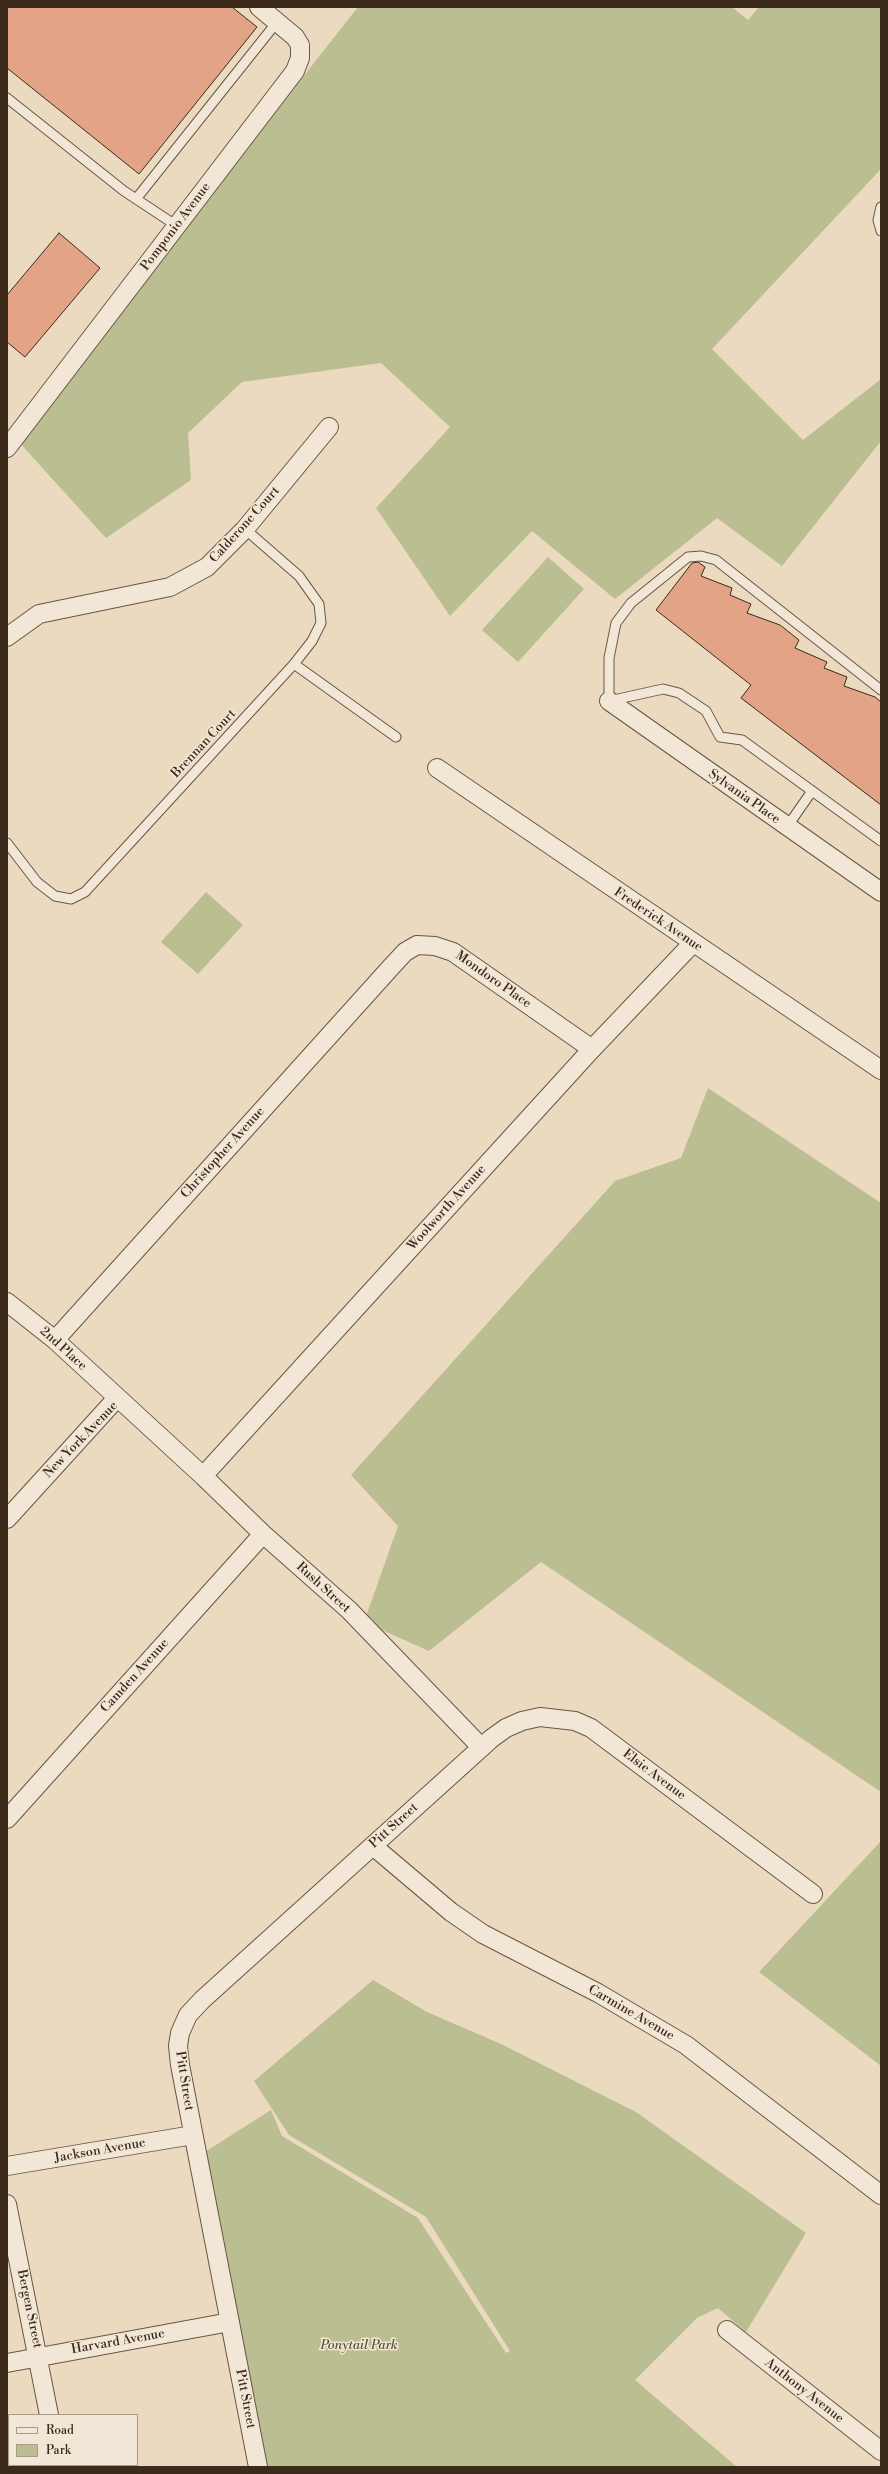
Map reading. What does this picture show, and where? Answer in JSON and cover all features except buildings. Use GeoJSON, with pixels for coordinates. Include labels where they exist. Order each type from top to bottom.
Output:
{"type":"FeatureCollection","features":[{"type":"Feature","properties":{"kind":"street","name":"Pomponio Avenue"},"geometry":{"type":"LineString","coordinates":[[7,448],[295,71],[300,58],[300,45],[295,36],[259,7]]}},
{"type":"Feature","properties":{"kind":"street","name":"Calderone Court"},"geometry":{"type":"LineString","coordinates":[[7,637],[39,614],[170,587],[208,567],[245,529],[329,427]]}},
{"type":"Feature","properties":{"kind":"street","name":"Sylvania Place"},"geometry":{"type":"LineString","coordinates":[[609,701],[881,892]]}},
{"type":"Feature","properties":{"kind":"street","name":"Frederick Avenue"},"geometry":{"type":"LineString","coordinates":[[437,768],[881,1070]]}},
{"type":"Feature","properties":{"kind":"street","name":"Woolworth Avenue"},"geometry":{"type":"LineString","coordinates":[[203,1476],[592,1049],[693,943]]}},
{"type":"Feature","properties":{"kind":"street","name":"Mondoro Place"},"geometry":{"type":"LineString","coordinates":[[392,966],[405,952],[417,945],[435,946],[453,952],[592,1049]]}},
{"type":"Feature","properties":{"kind":"street","name":"Christopher Avenue"},"geometry":{"type":"LineString","coordinates":[[55,1340],[392,966]]}},
{"type":"Feature","properties":{"kind":"street","name":"2nd Place"},"geometry":{"type":"LineString","coordinates":[[7,1302],[55,1340],[117,1398]]}},
{"type":"Feature","properties":{"kind":"street","name":"New York Avenue"},"geometry":{"type":"LineString","coordinates":[[7,1519],[117,1398],[159,1434]]}},
{"type":"Feature","properties":{"kind":"street","name":"Rush Street"},"geometry":{"type":"LineString","coordinates":[[159,1434],[263,1534],[349,1610],[481,1748]]}},
{"type":"Feature","properties":{"kind":"street","name":"Camden Avenue"},"geometry":{"type":"LineString","coordinates":[[7,1819],[263,1534]]}},
{"type":"Feature","properties":{"kind":"street","name":"Elsie Avenue"},"geometry":{"type":"LineString","coordinates":[[481,1748],[506,1728],[522,1721],[540,1717],[575,1721],[599,1734],[813,1894]]}},
{"type":"Feature","properties":{"kind":"street","name":"Pitt Street"},"geometry":{"type":"LineString","coordinates":[[258,2467],[193,2135],[178,2046],[180,2033],[188,2015],[481,1748]]}},
{"type":"Feature","properties":{"kind":"street","name":"Carmine Avenue"},"geometry":{"type":"LineString","coordinates":[[372,1846],[451,1912],[483,1934],[598,1993],[686,2044],[881,2195]]}},
{"type":"Feature","properties":{"kind":"street","name":"Jackson Avenue"},"geometry":{"type":"LineString","coordinates":[[7,2166],[193,2135]]}},
{"type":"Feature","properties":{"kind":"street","name":"Bergen Street"},"geometry":{"type":"LineString","coordinates":[[7,2204],[49,2414]]}},
{"type":"Feature","properties":{"kind":"street","name":"Harvard Avenue"},"geometry":{"type":"LineString","coordinates":[[7,2363],[38,2356],[230,2322]]}},
{"type":"Feature","properties":{"kind":"street","name":"Anthony Avenue"},"geometry":{"type":"LineString","coordinates":[[727,2330],[881,2451]]}},
{"type":"Feature","properties":{"kind":"lane"},"geometry":{"type":"LineString","coordinates":[[136,199],[277,22]]}},
{"type":"Feature","properties":{"kind":"lane"},"geometry":{"type":"LineString","coordinates":[[7,98],[136,199],[177,226]]}},
{"type":"Feature","properties":{"kind":"lane"},"geometry":{"type":"LineString","coordinates":[[881,207],[878,220],[881,231]]}},
{"type":"Feature","properties":{"kind":"lane","name":"Brennan Court"},"geometry":{"type":"LineString","coordinates":[[7,843],[37,882],[55,896],[71,899],[85,892],[294,664],[312,641],[321,623],[320,604],[299,576],[245,529]]}},
{"type":"Feature","properties":{"kind":"lane"},"geometry":{"type":"LineString","coordinates":[[881,690],[716,560],[701,556],[688,558],[631,604],[616,624],[609,658],[609,701],[663,689],[679,693],[706,711],[720,737],[742,740],[881,841]]}},
{"type":"Feature","properties":{"kind":"lane"},"geometry":{"type":"LineString","coordinates":[[294,664],[396,737]]}},
{"type":"Feature","properties":{"kind":"lane"},"geometry":{"type":"LineString","coordinates":[[787,827],[812,791]]}},
{"type":"Feature","properties":{"kind":"green space"},"geometry":{"type":"Polygon","coordinates":[[[358,7],[732,7],[748,20],[759,7],[881,7],[881,169],[712,349],[803,440],[881,379],[881,441],[782,566],[717,518],[615,599],[532,531],[450,616],[376,508],[450,427],[381,363],[242,382],[188,433],[191,480],[106,538],[17,440],[358,7]]]}},
{"type":"Feature","properties":{"kind":"green space"},"geometry":{"type":"Polygon","coordinates":[[[548,557],[584,589],[518,662],[482,630],[548,557]]]}},
{"type":"Feature","properties":{"kind":"green space"},"geometry":{"type":"Polygon","coordinates":[[[206,892],[243,925],[198,974],[161,942],[206,892]]]}},
{"type":"Feature","properties":{"kind":"green space"},"geometry":{"type":"Polygon","coordinates":[[[708,1088],[881,1203],[881,1792],[541,1562],[429,1651],[364,1622],[398,1526],[351,1475],[615,1181],[681,1158],[708,1088]]]}},
{"type":"Feature","properties":{"kind":"green space"},"geometry":{"type":"Polygon","coordinates":[[[881,1841],[881,2066],[759,1972],[881,1841]]]}},
{"type":"Feature","properties":{"kind":"green space","name":"Ponytail Park"},"geometry":{"type":"Polygon","coordinates":[[[373,1980],[427,2012],[501,2044],[636,2112],[806,2233],[746,2332],[718,2308],[697,2318],[635,2380],[737,2467],[262,2467],[197,2157],[271,2110],[282,2136],[418,2218],[506,2353],[510,2351],[426,2217],[289,2135],[254,2081],[373,1980]]]}}]}
